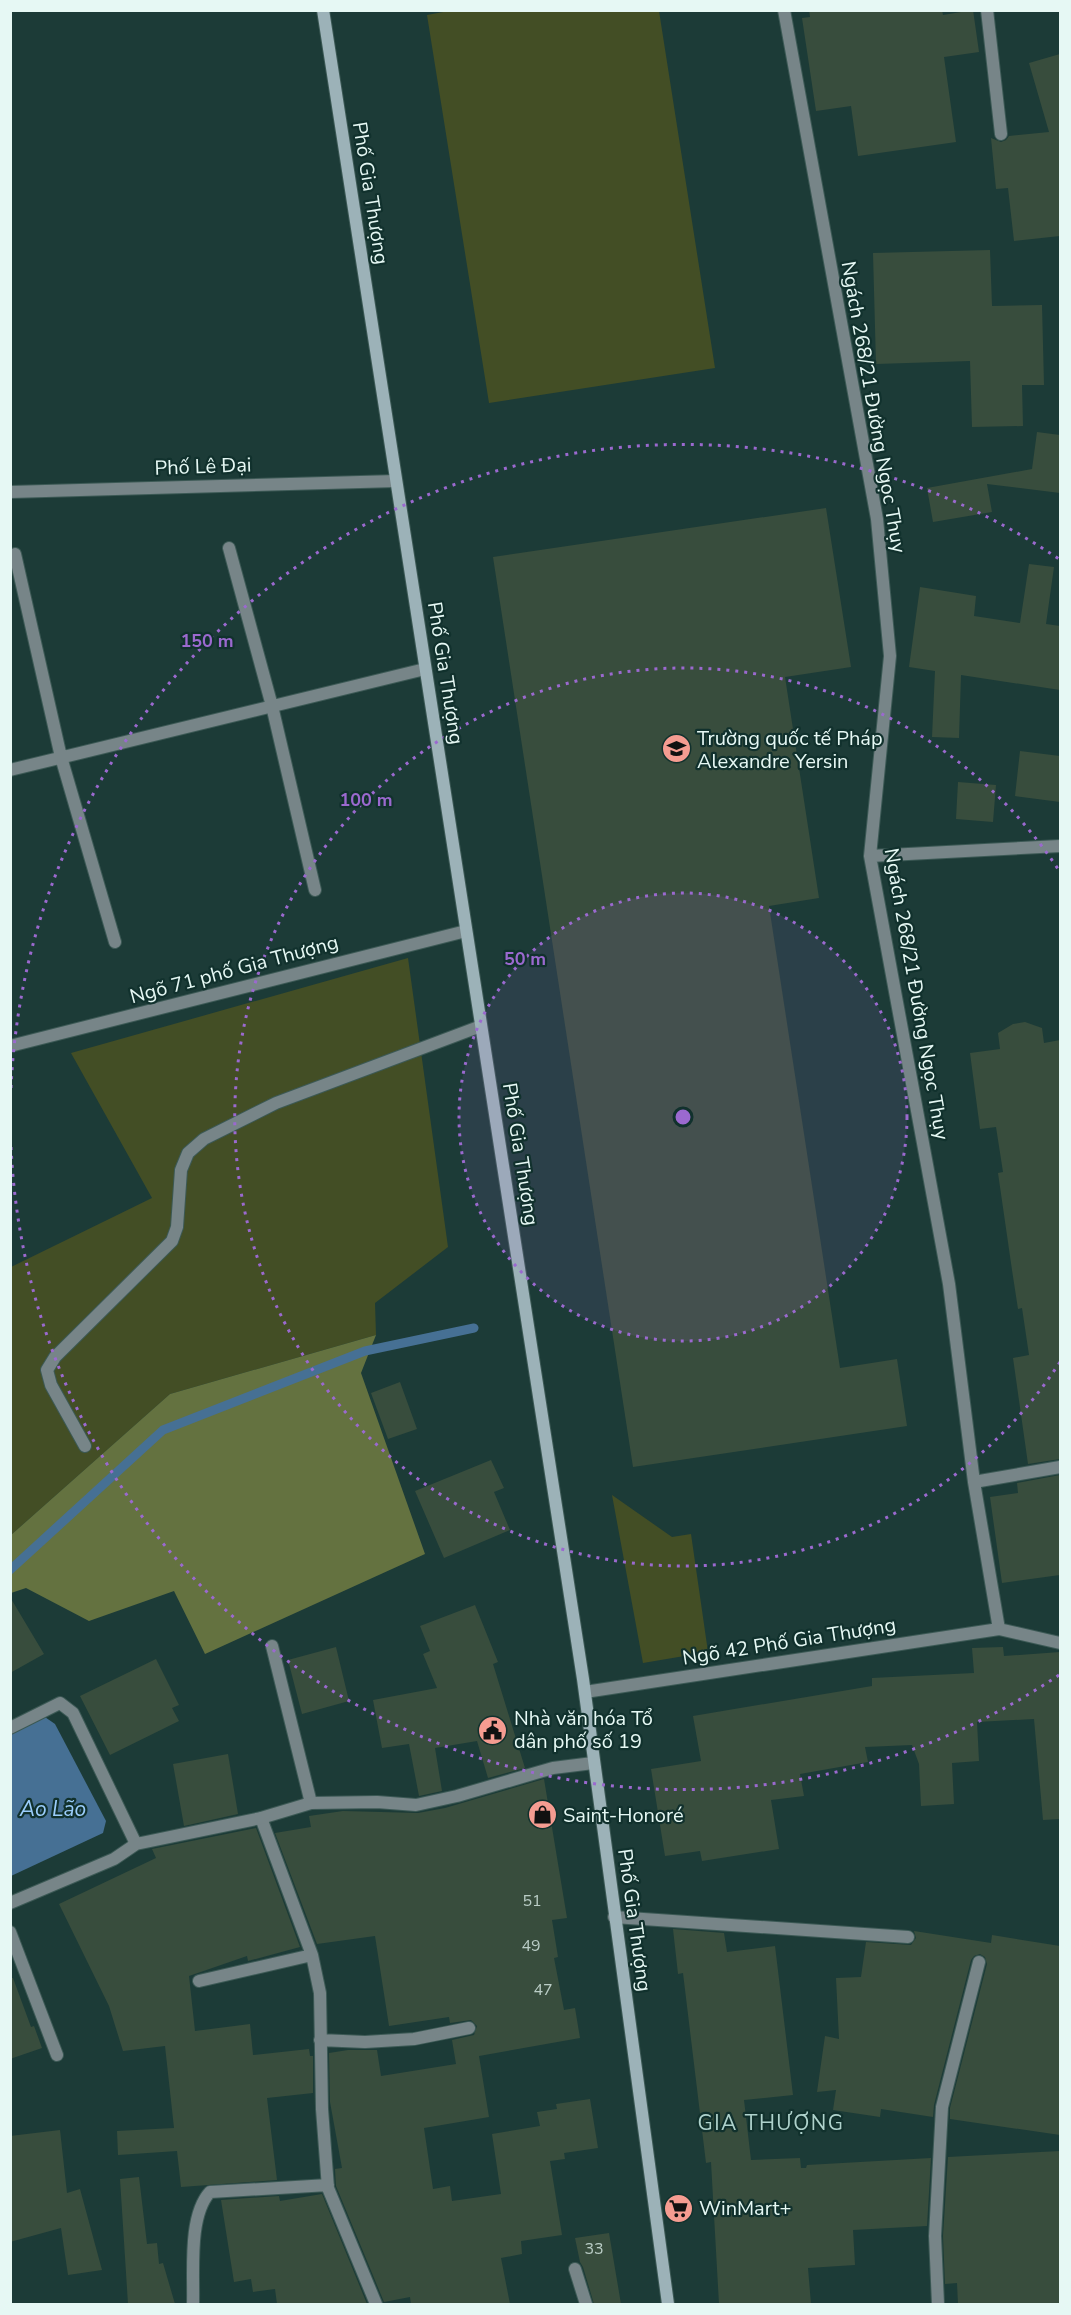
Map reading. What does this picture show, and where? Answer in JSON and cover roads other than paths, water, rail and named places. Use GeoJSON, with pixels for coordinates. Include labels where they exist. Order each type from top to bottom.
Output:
{"type":"FeatureCollection","features":[{"type":"Feature","properties":{"kind":"street","name":"Phố Gia Thượng"},"geometry":{"type":"LineString","coordinates":[[323,10],[585,1692],[668,2304]]}},
{"type":"Feature","properties":{"kind":"street","name":"Ngách 268/21 Đường Ngọc Thụy"},"geometry":{"type":"LineString","coordinates":[[784,10],[877,519],[890,656],[870,856],[949,1284],[974,1482],[999,1629]]}},
{"type":"Feature","properties":{"kind":"street"},"geometry":{"type":"LineString","coordinates":[[987,10],[1001,134]]}},
{"type":"Feature","properties":{"kind":"street","name":"Phố Lê Đại"},"geometry":{"type":"LineString","coordinates":[[10,492],[396,481]]}},
{"type":"Feature","properties":{"kind":"street"},"geometry":{"type":"LineString","coordinates":[[229,548],[272,706],[315,890]]}},
{"type":"Feature","properties":{"kind":"street"},"geometry":{"type":"LineString","coordinates":[[15,554],[61,757],[115,942]]}},
{"type":"Feature","properties":{"kind":"street"},"geometry":{"type":"LineString","coordinates":[[10,770],[426,669]]}},
{"type":"Feature","properties":{"kind":"street"},"geometry":{"type":"LineString","coordinates":[[870,856],[1060,846]]}},
{"type":"Feature","properties":{"kind":"street","name":"Ngõ 71 phố Gia Thượng"},"geometry":{"type":"LineString","coordinates":[[10,1046],[466,931]]}},
{"type":"Feature","properties":{"kind":"street"},"geometry":{"type":"LineString","coordinates":[[85,1446],[51,1386],[47,1370],[55,1357],[172,1241],[177,1227],[181,1170],[188,1153],[204,1139],[276,1103],[481,1026]]}},
{"type":"Feature","properties":{"kind":"street"},"geometry":{"type":"LineString","coordinates":[[974,1482],[1060,1467]]}},
{"type":"Feature","properties":{"kind":"street"},"geometry":{"type":"LineString","coordinates":[[999,1629],[1060,1643]]}},
{"type":"Feature","properties":{"kind":"street","name":"Ngõ 42 Phố Gia Thượng"},"geometry":{"type":"LineString","coordinates":[[585,1692],[999,1629]]}},
{"type":"Feature","properties":{"kind":"street"},"geometry":{"type":"LineString","coordinates":[[272,1646],[311,1803]]}},
{"type":"Feature","properties":{"kind":"street"},"geometry":{"type":"LineString","coordinates":[[10,1728],[60,1703],[73,1713],[136,1844]]}},
{"type":"Feature","properties":{"kind":"street"},"geometry":{"type":"LineString","coordinates":[[10,1903],[114,1859],[136,1844],[261,1818],[311,1803],[416,1804],[457,1796],[553,1768],[593,1763]]}},
{"type":"Feature","properties":{"kind":"street"},"geometry":{"type":"LineString","coordinates":[[261,1818],[312,1955],[320,1993],[322,2109],[328,2185],[334,2206],[376,2304]]}},
{"type":"Feature","properties":{"kind":"street"},"geometry":{"type":"LineString","coordinates":[[614,1917],[908,1937]]}},
{"type":"Feature","properties":{"kind":"street"},"geometry":{"type":"LineString","coordinates":[[10,1932],[57,2055]]}},
{"type":"Feature","properties":{"kind":"street"},"geometry":{"type":"LineString","coordinates":[[199,1981],[312,1955]]}},
{"type":"Feature","properties":{"kind":"street"},"geometry":{"type":"LineString","coordinates":[[938,2304],[935,2236],[942,2107],[978,1962]]}},
{"type":"Feature","properties":{"kind":"street"},"geometry":{"type":"LineString","coordinates":[[320,2040],[365,2042],[414,2039],[469,2028]]}},
{"type":"Feature","properties":{"kind":"street"},"geometry":{"type":"LineString","coordinates":[[193,2304],[196,2222],[203,2200],[210,2192],[328,2185]]}},
{"type":"Feature","properties":{"kind":"street"},"geometry":{"type":"LineString","coordinates":[[575,2269],[586,2304]]}},
{"type":"Feature","properties":{"kind":"water","name":"Ao Lão"},"geometry":{"type":"Polygon","coordinates":[[[42,1715],[55,1724],[106,1821],[103,1833],[11,1876],[11,1731],[42,1715]]]}},
{"type":"Feature","properties":{"kind":"waterway"},"geometry":{"type":"LineString","coordinates":[[10,1570],[163,1430],[365,1351],[474,1328]]}},
{"type":"Feature","properties":{"kind":"place","name":"Trường quốc tế Pháp Alexandre Yersin"},"geometry":{"type":"Point","coordinates":[676,749]}},
{"type":"Feature","properties":{"kind":"place","name":"Nhà văn hóa Tổ dân phố số 19"},"geometry":{"type":"Point","coordinates":[493,1730]}},
{"type":"Feature","properties":{"kind":"place","name":"Saint-Honoré"},"geometry":{"type":"Point","coordinates":[542,1815]}},
{"type":"Feature","properties":{"kind":"place","name":"WinMart+"},"geometry":{"type":"Point","coordinates":[678,2208]}},
{"type":"Feature","properties":{"kind":"district","name":"GIA THƯỢNG"},"geometry":{"type":"Point","coordinates":[771,2123]}}]}
